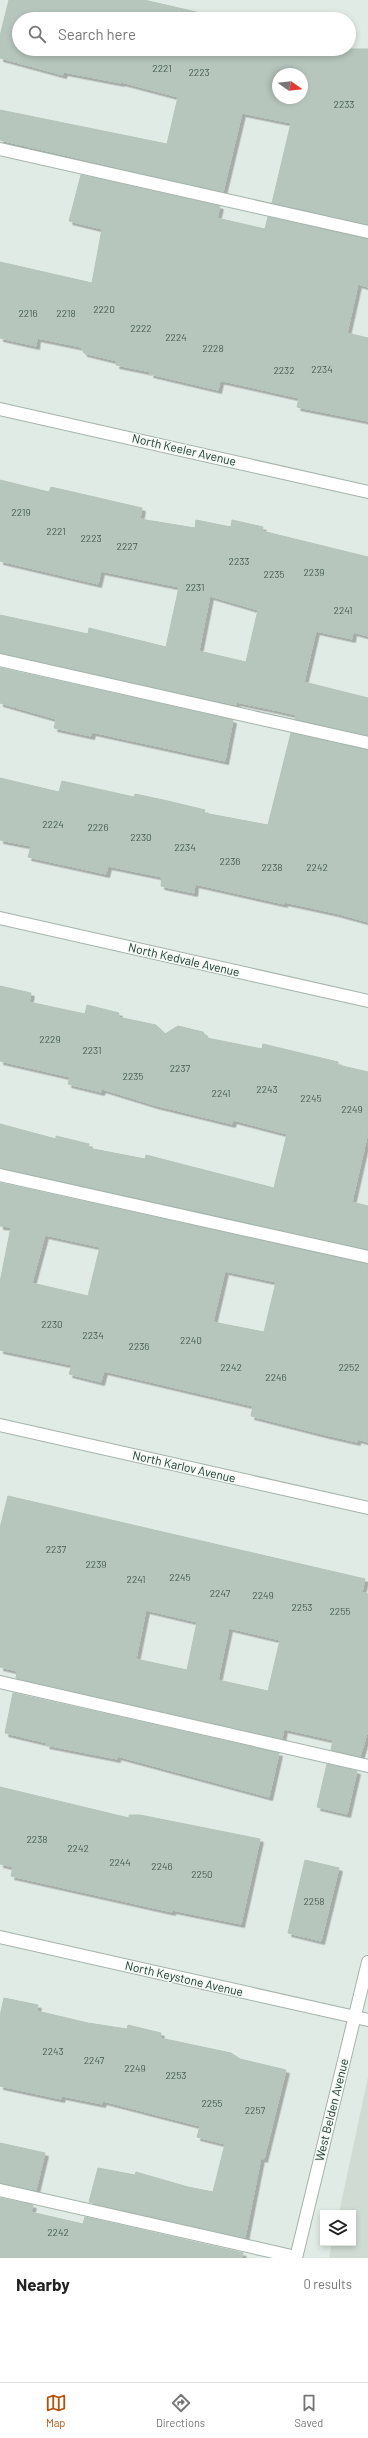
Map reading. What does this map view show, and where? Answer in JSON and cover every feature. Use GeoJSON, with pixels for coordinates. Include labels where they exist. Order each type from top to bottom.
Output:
{"type":"FeatureCollection","features":[{"type":"Feature","properties":{"kind":"street"},"geometry":{"type":"LineString","coordinates":[[0,149],[368,232]]}},
{"type":"Feature","properties":{"kind":"street","name":"North Keeler Avenue"},"geometry":{"type":"LineString","coordinates":[[0,409],[368,492]]}},
{"type":"Feature","properties":{"kind":"street"},"geometry":{"type":"LineString","coordinates":[[0,660],[368,743]]}},
{"type":"Feature","properties":{"kind":"street","name":"North Kedvale Avenue"},"geometry":{"type":"LineString","coordinates":[[0,918],[368,1001]]}},
{"type":"Feature","properties":{"kind":"street"},"geometry":{"type":"LineString","coordinates":[[0,1175],[368,1257]]}},
{"type":"Feature","properties":{"kind":"street","name":"North Karlov Avenue"},"geometry":{"type":"LineString","coordinates":[[0,1425],[368,1508]]}},
{"type":"Feature","properties":{"kind":"street"},"geometry":{"type":"LineString","coordinates":[[0,1682],[368,1766]]}},
{"type":"Feature","properties":{"kind":"street","name":"North Keystone Avenue"},"geometry":{"type":"LineString","coordinates":[[0,1937],[368,2020]]}},
{"type":"Feature","properties":{"kind":"street","name":"West Belden Avenue"},"geometry":{"type":"LineString","coordinates":[[296,2258],[368,1962]]}},
{"type":"Feature","properties":{"kind":"street"},"geometry":{"type":"LineString","coordinates":[[0,2190],[296,2258]]}},
{"type":"Feature","properties":{"kind":"shaded area"},"geometry":{"type":"Polygon","coordinates":[[[368,2077],[368,2258],[329,2258],[331,2246],[356,2246],[356,2210],[340,2210],[368,2077]]]}},
{"type":"Feature","properties":{"kind":"building"},"geometry":{"type":"Polygon","coordinates":[[[9,0],[144,0],[196,12],[12,12],[12,56],[356,56],[356,49],[368,49],[368,224],[272,203],[291,123],[242,113],[223,192],[0,140],[0,110],[167,144],[178,97],[121,82],[64,72],[63,75],[0,58],[0,36],[9,0]]]}},
{"type":"Feature","properties":{"kind":"building"},"geometry":{"type":"Polygon","coordinates":[[[81,175],[220,206],[217,218],[265,229],[268,217],[368,239],[368,287],[358,284],[347,333],[368,338],[368,421],[297,407],[299,398],[223,381],[220,381],[218,390],[150,374],[151,372],[116,365],[117,361],[84,353],[81,347],[37,338],[36,346],[0,338],[0,262],[92,283],[102,229],[69,221],[81,175]]]}},
{"type":"Feature","properties":{"kind":"building"},"geometry":{"type":"Polygon","coordinates":[[[0,480],[49,492],[51,487],[142,508],[140,519],[195,528],[196,520],[231,527],[232,520],[263,527],[262,531],[368,557],[368,636],[353,632],[352,639],[316,631],[304,682],[368,698],[368,735],[295,719],[296,715],[270,709],[236,702],[236,705],[0,653],[0,615],[88,634],[89,628],[166,647],[179,587],[101,571],[98,584],[0,561],[0,480]],[[210,596],[199,651],[246,662],[258,610],[210,596]]]}},
{"type":"Feature","properties":{"kind":"building"},"geometry":{"type":"Polygon","coordinates":[[[0,668],[233,720],[225,761],[92,732],[91,736],[54,728],[56,719],[0,703],[0,668]]]}},
{"type":"Feature","properties":{"kind":"building"},"geometry":{"type":"Polygon","coordinates":[[[291,733],[368,750],[368,922],[335,913],[284,902],[284,904],[195,884],[194,893],[161,886],[162,877],[108,866],[106,874],[28,857],[31,846],[0,840],[0,778],[59,792],[62,781],[134,797],[135,794],[168,801],[205,810],[204,813],[268,825],[291,733]]]}},
{"type":"Feature","properties":{"kind":"building"},"geometry":{"type":"Polygon","coordinates":[[[0,986],[31,993],[29,1002],[85,1014],[87,1005],[119,1013],[118,1017],[156,1025],[165,1034],[178,1026],[203,1032],[207,1038],[262,1049],[263,1044],[338,1062],[338,1065],[368,1072],[368,1132],[352,1202],[368,1206],[368,1249],[0,1168],[0,1124],[56,1139],[56,1136],[89,1144],[88,1148],[145,1159],[146,1155],[274,1188],[287,1134],[233,1120],[232,1124],[154,1105],[102,1089],[101,1092],[68,1084],[70,1077],[0,1061],[0,986]]]}},
{"type":"Feature","properties":{"kind":"building"},"geometry":{"type":"Polygon","coordinates":[[[0,1183],[368,1264],[368,1442],[357,1439],[357,1442],[251,1416],[253,1406],[104,1371],[101,1382],[69,1374],[72,1365],[0,1350],[0,1282],[11,1227],[0,1226],[0,1183]],[[45,1235],[32,1283],[88,1296],[100,1247],[45,1235]],[[225,1271],[213,1322],[264,1332],[276,1282],[225,1271]]]}},
{"type":"Feature","properties":{"kind":"building"},"geometry":{"type":"Polygon","coordinates":[[[8,1496],[365,1579],[362,1592],[368,1594],[368,1730],[360,1757],[331,1750],[333,1740],[284,1729],[282,1739],[16,1678],[17,1671],[0,1667],[0,1528],[8,1496]],[[146,1610],[136,1659],[187,1670],[197,1622],[146,1610]],[[229,1628],[218,1680],[268,1691],[280,1640],[229,1628]]]}},
{"type":"Feature","properties":{"kind":"building"},"geometry":{"type":"Polygon","coordinates":[[[13,1693],[279,1753],[269,1797],[117,1756],[117,1759],[46,1745],[47,1743],[5,1733],[13,1693]]]}},
{"type":"Feature","properties":{"kind":"building"},"geometry":{"type":"Polygon","coordinates":[[[327,1764],[357,1771],[347,1814],[317,1807],[327,1764]]]}},
{"type":"Feature","properties":{"kind":"building"},"geometry":{"type":"Polygon","coordinates":[[[0,1787],[129,1818],[129,1815],[140,1815],[260,1839],[241,1924],[172,1910],[172,1912],[11,1876],[13,1867],[0,1864],[0,1787]]]}},
{"type":"Feature","properties":{"kind":"building"},"geometry":{"type":"Polygon","coordinates":[[[305,1860],[339,1868],[321,1941],[288,1933],[305,1860]]]}},
{"type":"Feature","properties":{"kind":"building"},"geometry":{"type":"Polygon","coordinates":[[[4,1998],[38,2005],[37,2011],[88,2023],[127,2029],[128,2025],[161,2033],[160,2038],[231,2053],[240,2059],[286,2070],[264,2159],[261,2158],[245,2238],[89,2202],[98,2168],[135,2175],[136,2172],[188,2187],[213,2192],[225,2144],[197,2137],[200,2126],[103,2101],[102,2104],[62,2096],[61,2099],[0,2086],[0,2016],[4,1998]]]}},
{"type":"Feature","properties":{"kind":"building"},"geometry":{"type":"Polygon","coordinates":[[[0,2143],[45,2153],[36,2190],[0,2183],[0,2143]]]}},
{"type":"Feature","properties":{"kind":"building"},"geometry":{"type":"Polygon","coordinates":[[[0,2198],[33,2205],[31,2212],[83,2224],[85,2217],[243,2253],[241,2258],[0,2258],[0,2198]]]}}]}
